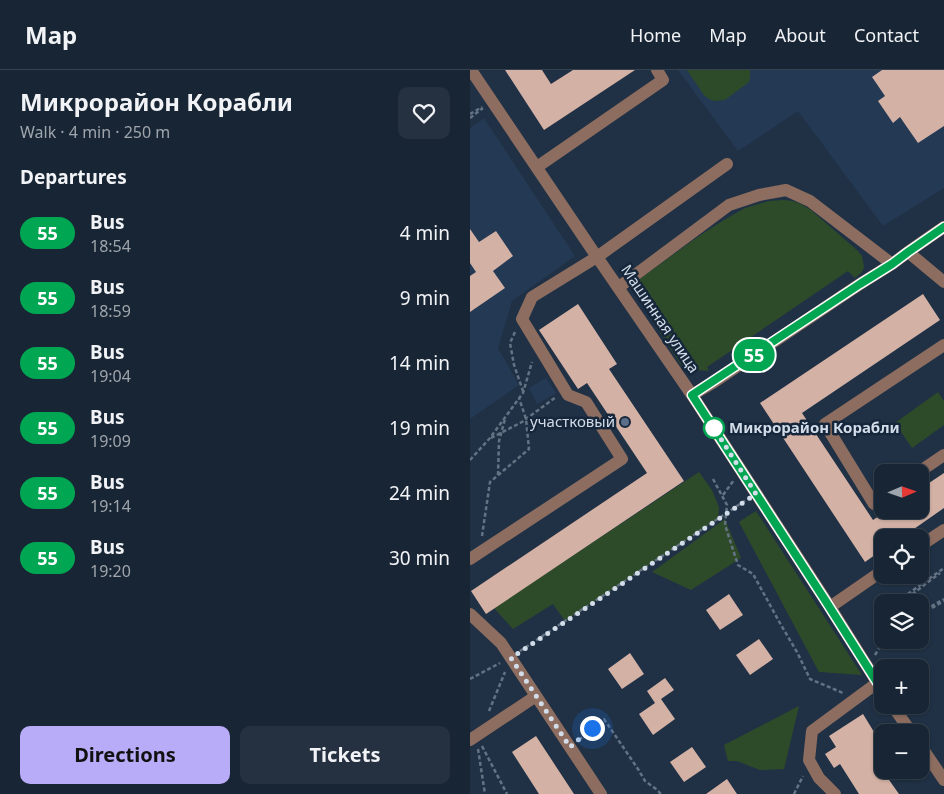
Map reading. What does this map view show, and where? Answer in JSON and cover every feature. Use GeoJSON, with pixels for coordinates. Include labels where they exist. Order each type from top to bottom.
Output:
{"type":"FeatureCollection","features":[{"type":"Feature","properties":{"kind":"street","name":"Машинная улица"},"geometry":{"type":"LineString","coordinates":[[471,70],[692,395],[874,677]]}},
{"type":"Feature","properties":{"kind":"street"},"geometry":{"type":"LineString","coordinates":[[537,167],[663,80],[657,70]]}},
{"type":"Feature","properties":{"kind":"street"},"geometry":{"type":"LineString","coordinates":[[470,560],[622,459],[586,402],[568,395],[522,319],[532,297],[597,257],[726,164]]}},
{"type":"Feature","properties":{"kind":"street"},"geometry":{"type":"LineString","coordinates":[[619,287],[729,206],[759,195],[786,190],[810,201],[892,264]]}},
{"type":"Feature","properties":{"kind":"street"},"geometry":{"type":"LineString","coordinates":[[692,395],[892,264],[944,227]]}},
{"type":"Feature","properties":{"kind":"street"},"geometry":{"type":"LineString","coordinates":[[908,252],[944,282]]}},
{"type":"Feature","properties":{"kind":"street"},"geometry":{"type":"LineString","coordinates":[[874,504],[825,424],[944,345]]}},
{"type":"Feature","properties":{"kind":"street"},"geometry":{"type":"LineString","coordinates":[[929,465],[944,455]]}},
{"type":"Feature","properties":{"kind":"street"},"geometry":{"type":"LineString","coordinates":[[929,540],[944,530]]}},
{"type":"Feature","properties":{"kind":"street"},"geometry":{"type":"LineString","coordinates":[[830,607],[874,577]]}},
{"type":"Feature","properties":{"kind":"street"},"geometry":{"type":"LineString","coordinates":[[470,614],[501,643],[601,794]]}},
{"type":"Feature","properties":{"kind":"street"},"geometry":{"type":"LineString","coordinates":[[835,794],[819,778],[809,760],[812,731],[856,698],[874,690]]}},
{"type":"Feature","properties":{"kind":"street"},"geometry":{"type":"LineString","coordinates":[[473,738],[536,696]]}},
{"type":"Feature","properties":{"kind":"street"},"geometry":{"type":"LineString","coordinates":[[929,758],[944,780]]}},
{"type":"Feature","properties":{"kind":"path"},"geometry":{"type":"LineString","coordinates":[[522,319],[510,343],[514,365],[523,393]]}},
{"type":"Feature","properties":{"kind":"path"},"geometry":{"type":"LineString","coordinates":[[470,460],[490,438],[523,393],[537,344]]}},
{"type":"Feature","properties":{"kind":"path"},"geometry":{"type":"LineString","coordinates":[[490,438],[526,419],[565,390]]}},
{"type":"Feature","properties":{"kind":"path"},"geometry":{"type":"LineString","coordinates":[[480,543],[490,482],[529,449],[526,419],[519,398]]}},
{"type":"Feature","properties":{"kind":"path"},"geometry":{"type":"LineString","coordinates":[[498,475],[499,441],[505,417]]}},
{"type":"Feature","properties":{"kind":"path"},"geometry":{"type":"LineString","coordinates":[[713,478],[727,505],[725,526],[738,564],[753,574],[780,625],[798,652],[810,679],[856,698]]}},
{"type":"Feature","properties":{"kind":"path"},"geometry":{"type":"LineString","coordinates":[[511,658],[756,494]]}},
{"type":"Feature","properties":{"kind":"path"},"geometry":{"type":"LineString","coordinates":[[908,594],[944,569]]}},
{"type":"Feature","properties":{"kind":"path"},"geometry":{"type":"LineString","coordinates":[[912,594],[944,569]]}},
{"type":"Feature","properties":{"kind":"path"},"geometry":{"type":"LineString","coordinates":[[929,608],[944,600]]}},
{"type":"Feature","properties":{"kind":"path"},"geometry":{"type":"LineString","coordinates":[[876,658],[881,649]]}},
{"type":"Feature","properties":{"kind":"path"},"geometry":{"type":"LineString","coordinates":[[570,747],[604,719],[645,781],[661,794]]}},
{"type":"Feature","properties":{"kind":"path"},"geometry":{"type":"LineString","coordinates":[[473,738],[507,794]]}},
{"type":"Feature","properties":{"kind":"path"},"geometry":{"type":"LineString","coordinates":[[794,794],[809,760]]}},
{"type":"Feature","properties":{"kind":"shaded area"},"geometry":{"type":"Polygon","coordinates":[[[678,70],[944,70],[944,188],[883,226],[798,111],[738,151],[678,70]]]}},
{"type":"Feature","properties":{"kind":"shaded area"},"geometry":{"type":"Polygon","coordinates":[[[484,118],[575,256],[512,301],[498,348],[519,385],[470,419],[470,128],[484,118]]]}},
{"type":"Feature","properties":{"kind":"shaded area"},"geometry":{"type":"Polygon","coordinates":[[[546,378],[556,393],[537,404],[529,388],[546,378]]]}},
{"type":"Feature","properties":{"kind":"green space"},"geometry":{"type":"Polygon","coordinates":[[[687,70],[750,70],[750,77],[749,82],[725,100],[715,101],[704,95],[687,70]]]}},
{"type":"Feature","properties":{"kind":"green space"},"geometry":{"type":"Polygon","coordinates":[[[769,201],[793,201],[811,210],[858,251],[862,256],[864,267],[862,272],[855,278],[848,271],[707,367],[709,371],[687,369],[681,365],[630,286],[699,236],[745,208],[769,201]]]}},
{"type":"Feature","properties":{"kind":"green space"},"geometry":{"type":"Polygon","coordinates":[[[938,392],[944,401],[944,425],[912,448],[895,423],[938,392]]]}},
{"type":"Feature","properties":{"kind":"green space"},"geometry":{"type":"Polygon","coordinates":[[[699,472],[712,490],[719,507],[718,519],[565,621],[553,604],[513,629],[494,608],[699,472]]]}},
{"type":"Feature","properties":{"kind":"green space"},"geometry":{"type":"Polygon","coordinates":[[[756,511],[862,675],[819,672],[739,522],[756,511]]]}},
{"type":"Feature","properties":{"kind":"green space"},"geometry":{"type":"Polygon","coordinates":[[[725,519],[741,558],[691,590],[652,572],[725,519]]]}},
{"type":"Feature","properties":{"kind":"green space"},"geometry":{"type":"Polygon","coordinates":[[[799,706],[784,769],[760,770],[737,761],[728,761],[724,745],[799,706]]]}},
{"type":"Feature","properties":{"kind":"building"},"geometry":{"type":"Polygon","coordinates":[[[505,70],[542,70],[551,84],[573,70],[635,70],[544,130],[505,70]]]}},
{"type":"Feature","properties":{"kind":"building"},"geometry":{"type":"Polygon","coordinates":[[[882,70],[944,70],[944,126],[918,143],[900,117],[893,123],[878,101],[885,96],[872,77],[882,70]]]}},
{"type":"Feature","properties":{"kind":"building"},"geometry":{"type":"Polygon","coordinates":[[[470,229],[479,242],[496,231],[513,256],[493,271],[505,288],[470,312],[470,276],[476,272],[470,263],[470,229]]]}},
{"type":"Feature","properties":{"kind":"building"},"geometry":{"type":"Polygon","coordinates":[[[923,294],[940,320],[802,413],[873,520],[928,519],[914,529],[874,529],[874,556],[865,562],[760,403],[923,294]]]}},
{"type":"Feature","properties":{"kind":"building"},"geometry":{"type":"Polygon","coordinates":[[[578,304],[617,364],[609,369],[684,481],[486,614],[471,591],[647,473],[587,383],[578,389],[539,330],[578,304]]]}},
{"type":"Feature","properties":{"kind":"building"},"geometry":{"type":"Polygon","coordinates":[[[944,473],[944,508],[929,518],[929,483],[944,473]]]}},
{"type":"Feature","properties":{"kind":"building"},"geometry":{"type":"Polygon","coordinates":[[[729,594],[743,615],[720,630],[706,610],[729,594]]]}},
{"type":"Feature","properties":{"kind":"building"},"geometry":{"type":"Polygon","coordinates":[[[759,639],[773,659],[750,675],[736,655],[759,639]]]}},
{"type":"Feature","properties":{"kind":"building"},"geometry":{"type":"Polygon","coordinates":[[[630,653],[644,674],[622,689],[608,669],[630,653]]]}},
{"type":"Feature","properties":{"kind":"building"},"geometry":{"type":"Polygon","coordinates":[[[665,678],[674,690],[661,699],[675,719],[653,735],[639,714],[655,703],[647,691],[665,678]]]}},
{"type":"Feature","properties":{"kind":"building"},"geometry":{"type":"Polygon","coordinates":[[[863,714],[874,732],[874,779],[888,779],[899,794],[859,794],[840,764],[834,768],[825,754],[836,747],[829,736],[863,714]]]}},
{"type":"Feature","properties":{"kind":"building"},"geometry":{"type":"Polygon","coordinates":[[[536,736],[574,794],[539,794],[512,752],[536,736]]]}},
{"type":"Feature","properties":{"kind":"building"},"geometry":{"type":"Polygon","coordinates":[[[692,747],[706,767],[684,782],[670,762],[692,747]]]}},
{"type":"Feature","properties":{"kind":"building"},"geometry":{"type":"Polygon","coordinates":[[[727,779],[737,794],[706,794],[727,779]]]}},
{"type":"Feature","properties":{"kind":"bus line","name":"55"},"geometry":{"type":"LineString","coordinates":[[874,677],[692,395],[892,264],[944,227]]}},
{"type":"Feature","properties":{"kind":"place","name":"участковый"},"geometry":{"type":"Point","coordinates":[625,422]}},
{"type":"Feature","properties":{"kind":"place","name":"Микрорайон Корабли"},"geometry":{"type":"Point","coordinates":[714,428]}},
{"type":"Feature","properties":{"kind":"route"},"geometry":{"type":"LineString","coordinates":[[592,728],[570,747],[511,658],[756,494],[714,428]]}}]}
